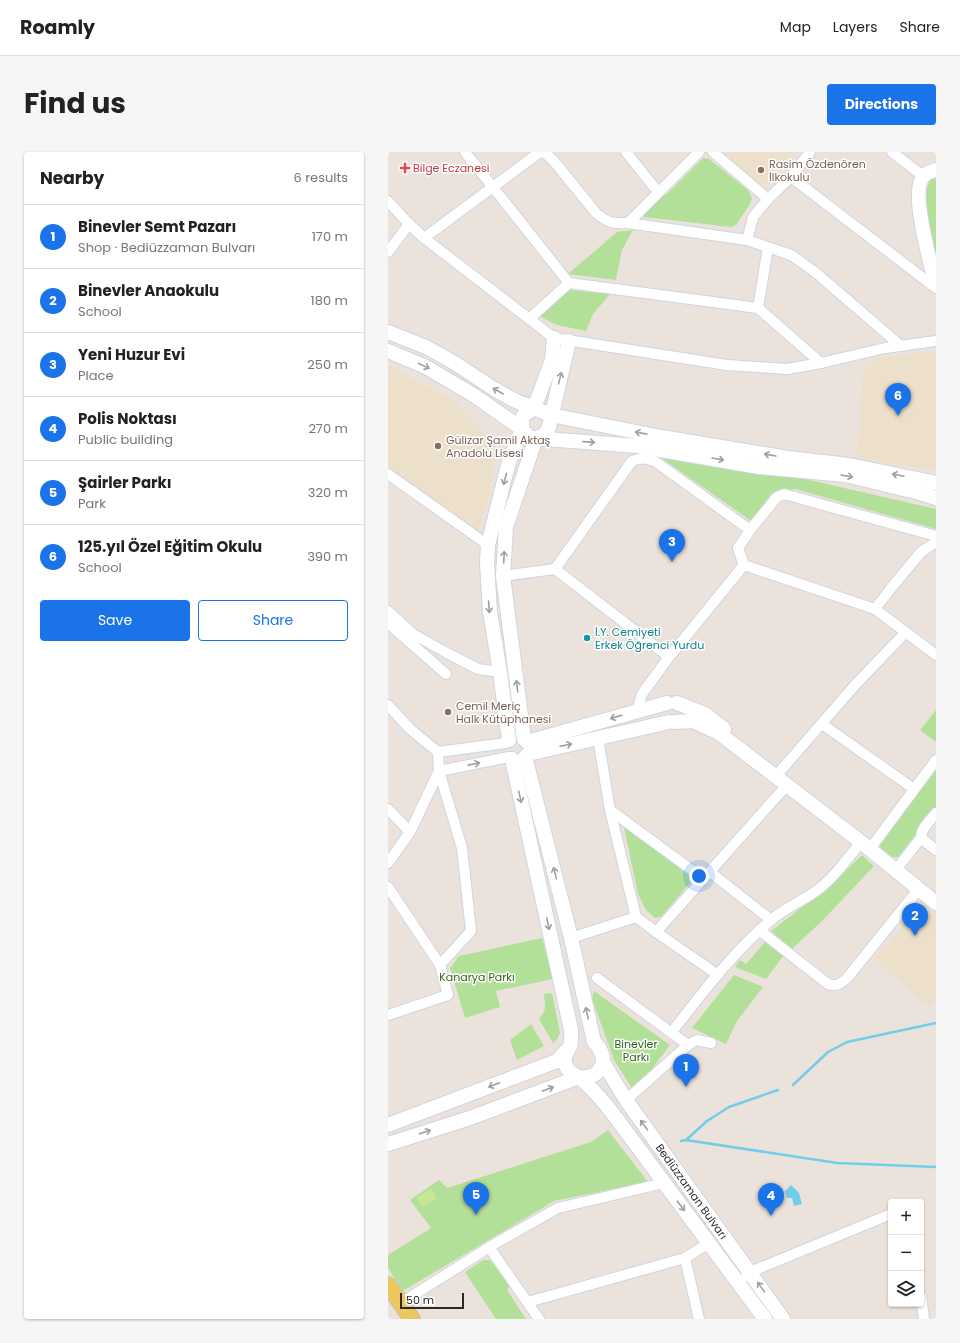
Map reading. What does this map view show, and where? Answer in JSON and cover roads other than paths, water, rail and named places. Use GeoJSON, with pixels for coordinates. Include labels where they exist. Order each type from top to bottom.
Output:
{"type":"FeatureCollection","features":[{"type":"Feature","properties":{"kind":"main road"},"geometry":{"type":"LineString","coordinates":[[388,1285],[412,1319]]}},
{"type":"Feature","properties":{"kind":"street"},"geometry":{"type":"LineString","coordinates":[[465,152],[569,283],[758,308],[821,363]]}},
{"type":"Feature","properties":{"kind":"street"},"geometry":{"type":"LineString","coordinates":[[424,238],[540,152]]}},
{"type":"Feature","properties":{"kind":"street"},"geometry":{"type":"LineString","coordinates":[[544,152],[553,160],[596,213],[604,220],[614,224],[628,223],[747,240],[791,255],[815,272],[901,346]]}},
{"type":"Feature","properties":{"kind":"street"},"geometry":{"type":"LineString","coordinates":[[626,152],[658,192]]}},
{"type":"Feature","properties":{"kind":"street"},"geometry":{"type":"LineString","coordinates":[[628,223],[699,152]]}},
{"type":"Feature","properties":{"kind":"street"},"geometry":{"type":"LineString","coordinates":[[713,152],[768,199]]}},
{"type":"Feature","properties":{"kind":"street"},"geometry":{"type":"LineString","coordinates":[[747,240],[753,217],[768,199],[791,177],[810,152]]}},
{"type":"Feature","properties":{"kind":"street"},"geometry":{"type":"LineString","coordinates":[[892,152],[923,176]]}},
{"type":"Feature","properties":{"kind":"street"},"geometry":{"type":"LineString","coordinates":[[936,170],[923,176],[919,185],[922,232],[936,286]]}},
{"type":"Feature","properties":{"kind":"street"},"geometry":{"type":"LineString","coordinates":[[791,177],[936,286]]}},
{"type":"Feature","properties":{"kind":"street"},"geometry":{"type":"LineString","coordinates":[[388,201],[424,238],[554,338],[727,365],[787,369],[821,363],[885,348],[936,341]]}},
{"type":"Feature","properties":{"kind":"street"},"geometry":{"type":"LineString","coordinates":[[388,252],[409,224]]}},
{"type":"Feature","properties":{"kind":"street"},"geometry":{"type":"LineString","coordinates":[[758,308],[768,247]]}},
{"type":"Feature","properties":{"kind":"street"},"geometry":{"type":"LineString","coordinates":[[529,319],[569,283]]}},
{"type":"Feature","properties":{"kind":"street"},"geometry":{"type":"LineString","coordinates":[[388,332],[426,347],[453,362],[494,389],[516,401],[551,416],[661,437],[788,458],[849,465],[936,483]]}},
{"type":"Feature","properties":{"kind":"street"},"geometry":{"type":"LineString","coordinates":[[885,348],[886,333]]}},
{"type":"Feature","properties":{"kind":"street"},"geometry":{"type":"LineString","coordinates":[[536,438],[506,527],[503,576],[517,749],[571,938],[594,1042],[601,1051],[603,1062],[597,1072],[592,1076],[585,1078],[573,1074],[568,1070],[565,1064],[565,1057],[571,1030],[517,749],[500,672],[490,612],[487,563],[488,545],[511,459],[522,429],[522,419],[533,409],[539,395],[552,360],[554,338]]}},
{"type":"Feature","properties":{"kind":"street"},"geometry":{"type":"LineString","coordinates":[[536,438],[545,435],[548,432],[569,341]]}},
{"type":"Feature","properties":{"kind":"street"},"geometry":{"type":"LineString","coordinates":[[388,350],[426,367],[475,396],[522,429],[528,436],[536,438],[638,446],[759,467],[845,475],[936,498]]}},
{"type":"Feature","properties":{"kind":"street"},"geometry":{"type":"LineString","coordinates":[[516,401],[529,401],[539,395]]}},
{"type":"Feature","properties":{"kind":"street"},"geometry":{"type":"LineString","coordinates":[[554,401],[557,408],[566,418]]}},
{"type":"Feature","properties":{"kind":"street"},"geometry":{"type":"LineString","coordinates":[[504,416],[511,425],[513,437],[511,459]]}},
{"type":"Feature","properties":{"kind":"street"},"geometry":{"type":"LineString","coordinates":[[527,465],[538,450],[547,443],[562,440]]}},
{"type":"Feature","properties":{"kind":"street"},"geometry":{"type":"LineString","coordinates":[[556,569],[632,461],[639,458],[647,458],[656,462],[750,530]]}},
{"type":"Feature","properties":{"kind":"street"},"geometry":{"type":"LineString","coordinates":[[388,474],[488,545]]}},
{"type":"Feature","properties":{"kind":"street"},"geometry":{"type":"LineString","coordinates":[[744,565],[738,548],[750,530],[777,496],[784,494],[936,536]]}},
{"type":"Feature","properties":{"kind":"street"},"geometry":{"type":"LineString","coordinates":[[875,609],[921,552],[936,542]]}},
{"type":"Feature","properties":{"kind":"street"},"geometry":{"type":"LineString","coordinates":[[744,565],[875,609],[936,655]]}},
{"type":"Feature","properties":{"kind":"street"},"geometry":{"type":"LineString","coordinates":[[637,711],[642,694],[669,657],[744,565]]}},
{"type":"Feature","properties":{"kind":"street"},"geometry":{"type":"LineString","coordinates":[[503,576],[556,569],[669,657]]}},
{"type":"Feature","properties":{"kind":"street"},"geometry":{"type":"LineString","coordinates":[[388,611],[413,634],[447,653],[478,669],[500,672]]}},
{"type":"Feature","properties":{"kind":"street"},"geometry":{"type":"LineString","coordinates":[[388,623],[446,674]]}},
{"type":"Feature","properties":{"kind":"street"},"geometry":{"type":"LineString","coordinates":[[770,772],[822,724],[856,684],[906,632]]}},
{"type":"Feature","properties":{"kind":"street"},"geometry":{"type":"LineString","coordinates":[[388,862],[410,832],[439,771],[517,749],[637,711],[672,703],[705,714],[745,746],[770,772]]}},
{"type":"Feature","properties":{"kind":"street"},"geometry":{"type":"LineString","coordinates":[[672,703],[664,705],[662,711],[663,718],[672,722]]}},
{"type":"Feature","properties":{"kind":"street"},"geometry":{"type":"LineString","coordinates":[[388,705],[410,729],[438,752],[517,749],[598,738],[672,722],[693,721],[718,732],[936,903]]}},
{"type":"Feature","properties":{"kind":"street"},"geometry":{"type":"LineString","coordinates":[[822,724],[914,789]]}},
{"type":"Feature","properties":{"kind":"street"},"geometry":{"type":"LineString","coordinates":[[598,738],[610,810],[636,917],[718,975]]}},
{"type":"Feature","properties":{"kind":"street"},"geometry":{"type":"LineString","coordinates":[[438,752],[439,771],[462,848],[471,931],[440,965]]}},
{"type":"Feature","properties":{"kind":"street"},"geometry":{"type":"LineString","coordinates":[[671,1033],[718,975],[760,930],[771,920],[815,892],[865,846],[914,789],[936,760]]}},
{"type":"Feature","properties":{"kind":"street"},"geometry":{"type":"LineString","coordinates":[[656,932],[787,785]]}},
{"type":"Feature","properties":{"kind":"street"},"geometry":{"type":"LineString","coordinates":[[388,809],[410,832]]}},
{"type":"Feature","properties":{"kind":"street"},"geometry":{"type":"LineString","coordinates":[[610,810],[771,920]]}},
{"type":"Feature","properties":{"kind":"street"},"geometry":{"type":"LineString","coordinates":[[895,871],[921,838],[922,832],[936,813]]}},
{"type":"Feature","properties":{"kind":"street"},"geometry":{"type":"LineString","coordinates":[[921,838],[936,850]]}},
{"type":"Feature","properties":{"kind":"street"},"geometry":{"type":"LineString","coordinates":[[388,887],[440,965],[448,995],[388,1015]]}},
{"type":"Feature","properties":{"kind":"street"},"geometry":{"type":"LineString","coordinates":[[760,930],[828,984],[836,985],[842,983],[848,977],[918,890]]}},
{"type":"Feature","properties":{"kind":"street"},"geometry":{"type":"LineString","coordinates":[[571,938],[636,917]]}},
{"type":"Feature","properties":{"kind":"street"},"geometry":{"type":"LineString","coordinates":[[597,978],[688,1045]]}},
{"type":"Feature","properties":{"kind":"street"},"geometry":{"type":"LineString","coordinates":[[388,1125],[557,1061],[576,1041],[582,1040],[594,1042]]}},
{"type":"Feature","properties":{"kind":"street"},"geometry":{"type":"LineString","coordinates":[[626,1100],[688,1045],[697,1040],[711,1043]]}},
{"type":"Feature","properties":{"kind":"street","name":"Bediüzzaman Bulvarı"},"geometry":{"type":"LineString","coordinates":[[603,1062],[626,1100],[783,1319]]}},
{"type":"Feature","properties":{"kind":"street"},"geometry":{"type":"LineString","coordinates":[[388,1144],[470,1118],[579,1077]]}},
{"type":"Feature","properties":{"kind":"street","name":"Bediüzzaman Bulvarı"},"geometry":{"type":"LineString","coordinates":[[579,1077],[614,1115],[765,1319]]}},
{"type":"Feature","properties":{"kind":"street"},"geometry":{"type":"LineString","coordinates":[[401,1303],[489,1247],[558,1208],[664,1183]]}},
{"type":"Feature","properties":{"kind":"street"},"geometry":{"type":"LineString","coordinates":[[739,1283],[750,1272],[888,1215]]}},
{"type":"Feature","properties":{"kind":"street"},"geometry":{"type":"LineString","coordinates":[[528,1302],[685,1258],[709,1243]]}},
{"type":"Feature","properties":{"kind":"street"},"geometry":{"type":"LineString","coordinates":[[489,1247],[539,1319]]}},
{"type":"Feature","properties":{"kind":"street"},"geometry":{"type":"LineString","coordinates":[[685,1258],[699,1319]]}},
{"type":"Feature","properties":{"kind":"street"},"geometry":{"type":"LineString","coordinates":[[922,1307],[924,1319]]}},
{"type":"Feature","properties":{"kind":"water"},"geometry":{"type":"Polygon","coordinates":[[[791,1185],[799,1193],[802,1204],[794,1206],[792,1198],[787,1198],[785,1191],[791,1185]]]}},
{"type":"Feature","properties":{"kind":"waterway"},"geometry":{"type":"LineString","coordinates":[[793,1085],[828,1052],[847,1042],[936,1023]]}},
{"type":"Feature","properties":{"kind":"waterway"},"geometry":{"type":"LineString","coordinates":[[686,1140],[707,1121],[729,1107],[778,1090]]}},
{"type":"Feature","properties":{"kind":"waterway"},"geometry":{"type":"LineString","coordinates":[[681,1141],[686,1140],[837,1163],[936,1167]]}},
{"type":"Feature","properties":{"kind":"place","name":"Bilge Eczanesi"},"geometry":{"type":"Point","coordinates":[405,168]}},
{"type":"Feature","properties":{"kind":"place","name":"Rasim Özdenören İlkokulu"},"geometry":{"type":"Point","coordinates":[761,170]}},
{"type":"Feature","properties":{"kind":"place","name":"125.yıl Özel Eğitim Okulu"},"geometry":{"type":"Point","coordinates":[898,416]}},
{"type":"Feature","properties":{"kind":"place","name":"Gülizar Şamil Aktaş Anadolu Lisesi"},"geometry":{"type":"Point","coordinates":[438,446]}},
{"type":"Feature","properties":{"kind":"place","name":"Yeni Huzur Evi"},"geometry":{"type":"Point","coordinates":[672,562]}},
{"type":"Feature","properties":{"kind":"place","name":"İ.Y. Cemiyeti Erkek Öğrenci Yurdu"},"geometry":{"type":"Point","coordinates":[587,638]}},
{"type":"Feature","properties":{"kind":"place","name":"Cemil Meriç Halk Kütüphanesi"},"geometry":{"type":"Point","coordinates":[448,712]}},
{"type":"Feature","properties":{"kind":"place","name":"Binevler Anaokulu"},"geometry":{"type":"Point","coordinates":[915,936]}},
{"type":"Feature","properties":{"kind":"place","name":"Binevler Semt Pazarı"},"geometry":{"type":"Point","coordinates":[686,1087]}},
{"type":"Feature","properties":{"kind":"place","name":"Şairler Parkı"},"geometry":{"type":"Point","coordinates":[476,1215]}},
{"type":"Feature","properties":{"kind":"place","name":"Polis Noktası"},"geometry":{"type":"Point","coordinates":[771,1216]}},
{"type":"Feature","properties":{"kind":"park label","name":"Kanarya Parkı"},"geometry":{"type":"Point","coordinates":[477,977]}},
{"type":"Feature","properties":{"kind":"park label","name":"Binevler Parkı"},"geometry":{"type":"Point","coordinates":[636,1050]}}]}
